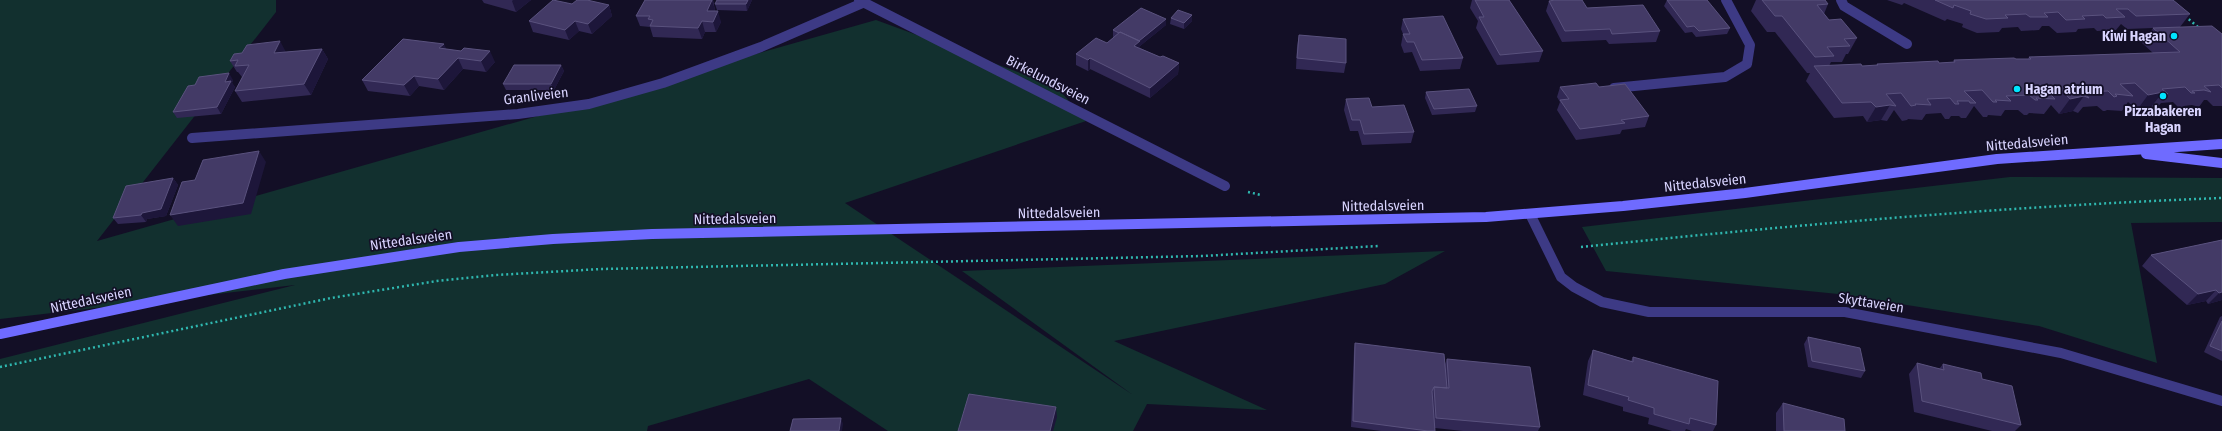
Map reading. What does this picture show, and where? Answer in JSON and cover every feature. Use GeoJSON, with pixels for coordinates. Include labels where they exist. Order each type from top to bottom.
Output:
{"type":"FeatureCollection","features":[{"type":"Feature","properties":{"kind":"main road","name":"Nittedalsveien"},"geometry":{"type":"LineString","coordinates":[[0,334],[284,274],[459,247],[553,238],[659,234],[1447,218],[1530,214],[1745,193],[1997,159],[2124,152],[2222,144]]}},
{"type":"Feature","properties":{"kind":"main road","name":"Nittedalsveien"},"geometry":{"type":"LineString","coordinates":[[2124,152],[2222,163]]}},
{"type":"Feature","properties":{"kind":"street"},"geometry":{"type":"LineString","coordinates":[[1602,89],[1726,77],[1747,64],[1750,45],[1726,0]]}},
{"type":"Feature","properties":{"kind":"street"},"geometry":{"type":"LineString","coordinates":[[1841,0],[1844,6],[1906,44]]}},
{"type":"Feature","properties":{"kind":"street","name":"Granliveien"},"geometry":{"type":"LineString","coordinates":[[192,138],[518,114],[589,104],[663,83],[747,52],[861,1]]}},
{"type":"Feature","properties":{"kind":"street","name":"Birkelundsveien"},"geometry":{"type":"LineString","coordinates":[[861,1],[1225,186]]}},
{"type":"Feature","properties":{"kind":"street","name":"Skyttaveien"},"geometry":{"type":"LineString","coordinates":[[1530,214],[1562,277],[1580,291],[1602,302],[1649,312],[1845,312],[2061,353],[2222,401]]}},
{"type":"Feature","properties":{"kind":"path"},"geometry":{"type":"LineString","coordinates":[[2183,14],[2200,28]]}},
{"type":"Feature","properties":{"kind":"path"},"geometry":{"type":"LineString","coordinates":[[1225,186],[1268,196]]}},
{"type":"Feature","properties":{"kind":"path"},"geometry":{"type":"LineString","coordinates":[[1581,247],[1809,223],[1959,211],[2142,200],[2222,198]]}},
{"type":"Feature","properties":{"kind":"path"},"geometry":{"type":"LineString","coordinates":[[0,367],[338,297],[437,281],[496,275],[601,269],[1203,256],[1381,246]]}},
{"type":"Feature","properties":{"kind":"green space"},"geometry":{"type":"Polygon","coordinates":[[[0,0],[276,0],[276,12],[97,241],[876,20],[1056,86],[1086,121],[845,203],[1133,395],[962,271],[1445,251],[1385,284],[1114,341],[1267,410],[1147,404],[1133,431],[888,431],[809,379],[648,426],[647,431],[0,431],[0,359],[295,285],[0,319],[0,0]]]}},
{"type":"Feature","properties":{"kind":"green space"},"geometry":{"type":"Polygon","coordinates":[[[2010,177],[2222,178],[2222,222],[2131,223],[2157,363],[2039,326],[1838,294],[1606,271],[1582,227],[2010,177]]]}},
{"type":"Feature","properties":{"kind":"building"},"geometry":{"type":"Polygon","coordinates":[[[553,0],[572,4],[577,0],[587,0],[609,5],[588,24],[575,21],[565,30],[529,21],[553,0]]]}},
{"type":"Feature","properties":{"kind":"building"},"geometry":{"type":"Polygon","coordinates":[[[645,0],[712,0],[707,11],[718,11],[713,22],[702,21],[698,28],[650,26],[653,20],[648,19],[650,16],[636,16],[645,0]]]}},
{"type":"Feature","properties":{"kind":"building"},"geometry":{"type":"Polygon","coordinates":[[[717,0],[748,0],[746,4],[715,4],[717,0]]]}},
{"type":"Feature","properties":{"kind":"building"},"geometry":{"type":"Polygon","coordinates":[[[1475,0],[1509,0],[1543,51],[1500,55],[1479,17],[1484,17],[1475,0]]]}},
{"type":"Feature","properties":{"kind":"building"},"geometry":{"type":"Polygon","coordinates":[[[1582,0],[1587,8],[1643,5],[1660,31],[1612,34],[1610,29],[1565,31],[1549,1],[1582,0]]]}},
{"type":"Feature","properties":{"kind":"building"},"geometry":{"type":"Polygon","coordinates":[[[1667,0],[1707,0],[1730,28],[1699,31],[1694,26],[1687,27],[1667,0]]]}},
{"type":"Feature","properties":{"kind":"building"},"geometry":{"type":"Polygon","coordinates":[[[1762,0],[1825,0],[1828,4],[1817,5],[1829,20],[1841,19],[1857,38],[1844,39],[1850,46],[1827,47],[1834,56],[1815,57],[1782,16],[1775,16],[1762,0]]]}},
{"type":"Feature","properties":{"kind":"building"},"geometry":{"type":"Polygon","coordinates":[[[1935,0],[2173,0],[2190,14],[2136,16],[2128,9],[2116,9],[2125,17],[2106,18],[2103,15],[2082,16],[2085,19],[2066,20],[2058,12],[2044,13],[2048,17],[2030,17],[2026,14],[2005,15],[2008,18],[1986,19],[1970,14],[1971,11],[1954,5],[1953,8],[1935,0]]]}},
{"type":"Feature","properties":{"kind":"building"},"geometry":{"type":"Polygon","coordinates":[[[1141,8],[1166,19],[1139,41],[1113,30],[1141,8]]]}},
{"type":"Feature","properties":{"kind":"building"},"geometry":{"type":"Polygon","coordinates":[[[1178,10],[1192,15],[1184,23],[1171,18],[1178,10]]]}},
{"type":"Feature","properties":{"kind":"building"},"geometry":{"type":"Polygon","coordinates":[[[1443,16],[1463,58],[1422,60],[1414,42],[1407,42],[1403,34],[1410,34],[1403,19],[1443,16]]]}},
{"type":"Feature","properties":{"kind":"building","name":"Hagan atrium"},"geometry":{"type":"Polygon","coordinates":[[[2212,26],[2222,34],[2222,88],[2219,85],[2204,86],[2211,92],[2204,90],[2192,91],[2195,93],[2191,93],[2185,87],[2162,89],[2168,94],[2163,92],[2148,95],[2135,83],[2120,84],[2133,96],[2115,94],[2117,96],[2114,97],[2108,91],[2084,92],[2089,98],[2084,96],[2070,99],[2058,86],[2043,87],[2055,99],[2036,98],[2038,100],[2035,100],[2029,95],[2006,96],[2011,101],[1995,100],[1997,102],[1993,102],[1982,90],[1964,91],[1976,103],[1970,103],[1969,101],[1957,101],[1959,104],[1955,104],[1950,98],[1927,99],[1931,105],[1915,104],[1916,105],[1911,106],[1901,93],[1886,94],[1896,106],[1890,105],[1876,107],[1871,102],[1842,103],[1814,66],[1861,64],[1862,66],[1938,61],[1939,63],[1955,62],[1954,60],[2014,58],[2031,59],[2029,57],[2180,52],[2153,28],[2212,26]]]}},
{"type":"Feature","properties":{"kind":"building"},"geometry":{"type":"Polygon","coordinates":[[[1120,32],[1140,41],[1134,46],[1179,63],[1150,88],[1090,58],[1088,60],[1076,54],[1096,38],[1107,43],[1120,32]]]}},
{"type":"Feature","properties":{"kind":"building"},"geometry":{"type":"Polygon","coordinates":[[[1299,35],[1346,39],[1346,63],[1297,58],[1299,35]]]}},
{"type":"Feature","properties":{"kind":"building"},"geometry":{"type":"Polygon","coordinates":[[[403,39],[444,44],[439,48],[461,51],[464,48],[490,51],[481,61],[458,58],[438,79],[414,76],[404,85],[362,80],[403,39]]]}},
{"type":"Feature","properties":{"kind":"building"},"geometry":{"type":"Polygon","coordinates":[[[280,41],[274,53],[322,49],[304,84],[235,91],[249,65],[235,66],[238,60],[230,61],[234,54],[242,53],[247,45],[280,41]]]}},
{"type":"Feature","properties":{"kind":"building"},"geometry":{"type":"Polygon","coordinates":[[[514,65],[561,65],[551,84],[503,84],[514,65]]]}},
{"type":"Feature","properties":{"kind":"building"},"geometry":{"type":"Polygon","coordinates":[[[229,73],[225,82],[231,81],[217,107],[173,112],[188,86],[195,85],[199,77],[229,73]]]}},
{"type":"Feature","properties":{"kind":"building"},"geometry":{"type":"Polygon","coordinates":[[[1596,83],[1599,87],[1625,84],[1649,116],[1621,120],[1625,123],[1580,129],[1560,100],[1569,99],[1560,87],[1596,83]]]}},
{"type":"Feature","properties":{"kind":"building"},"geometry":{"type":"Polygon","coordinates":[[[1469,89],[1477,106],[1434,109],[1426,92],[1469,89]]]}},
{"type":"Feature","properties":{"kind":"building"},"geometry":{"type":"Polygon","coordinates":[[[1369,98],[1372,107],[1404,105],[1414,132],[1364,134],[1360,120],[1352,120],[1346,99],[1369,98]]]}},
{"type":"Feature","properties":{"kind":"building"},"geometry":{"type":"Polygon","coordinates":[[[259,151],[243,203],[170,215],[182,182],[195,180],[203,160],[259,151]]]}},
{"type":"Feature","properties":{"kind":"building"},"geometry":{"type":"Polygon","coordinates":[[[173,178],[161,209],[142,213],[141,215],[113,218],[126,186],[173,178]]]}},
{"type":"Feature","properties":{"kind":"building"},"geometry":{"type":"Polygon","coordinates":[[[2222,240],[2222,292],[2219,293],[2216,290],[2198,294],[2151,255],[2222,240]]]}},
{"type":"Feature","properties":{"kind":"building"},"geometry":{"type":"Polygon","coordinates":[[[2222,321],[2222,351],[2210,346],[2222,321]]]}},
{"type":"Feature","properties":{"kind":"building"},"geometry":{"type":"Polygon","coordinates":[[[1808,337],[1860,348],[1865,371],[1812,361],[1808,337]]]}},
{"type":"Feature","properties":{"kind":"building"},"geometry":{"type":"Polygon","coordinates":[[[1355,343],[1444,354],[1447,388],[1434,387],[1432,391],[1435,431],[1353,421],[1355,343]]]}},
{"type":"Feature","properties":{"kind":"building"},"geometry":{"type":"Polygon","coordinates":[[[1593,350],[1633,362],[1633,357],[1718,381],[1716,425],[1690,418],[1689,424],[1654,414],[1654,408],[1628,400],[1629,397],[1588,385],[1593,350]]]}},
{"type":"Feature","properties":{"kind":"building"},"geometry":{"type":"Polygon","coordinates":[[[1447,359],[1530,367],[1540,427],[1436,418],[1434,387],[1449,388],[1447,359]]]}},
{"type":"Feature","properties":{"kind":"building"},"geometry":{"type":"Polygon","coordinates":[[[1917,363],[1944,370],[1943,364],[1981,373],[1982,379],[2012,386],[2021,425],[1922,401],[1917,363]]]}},
{"type":"Feature","properties":{"kind":"building"},"geometry":{"type":"Polygon","coordinates":[[[969,394],[1056,407],[1050,431],[958,431],[969,394]]]}},
{"type":"Feature","properties":{"kind":"building"},"geometry":{"type":"Polygon","coordinates":[[[1783,403],[1844,419],[1845,431],[1784,431],[1783,403]]]}},
{"type":"Feature","properties":{"kind":"building"},"geometry":{"type":"Polygon","coordinates":[[[841,418],[839,431],[790,431],[793,419],[841,418]]]}},
{"type":"Feature","properties":{"kind":"place","name":"Kiwi Hagan"},"geometry":{"type":"Point","coordinates":[2174,36]}},
{"type":"Feature","properties":{"kind":"place","name":"Hagan atrium"},"geometry":{"type":"Point","coordinates":[2017,89]}},
{"type":"Feature","properties":{"kind":"place","name":"Pizzabakeren Hagan"},"geometry":{"type":"Point","coordinates":[2163,96]}}]}
